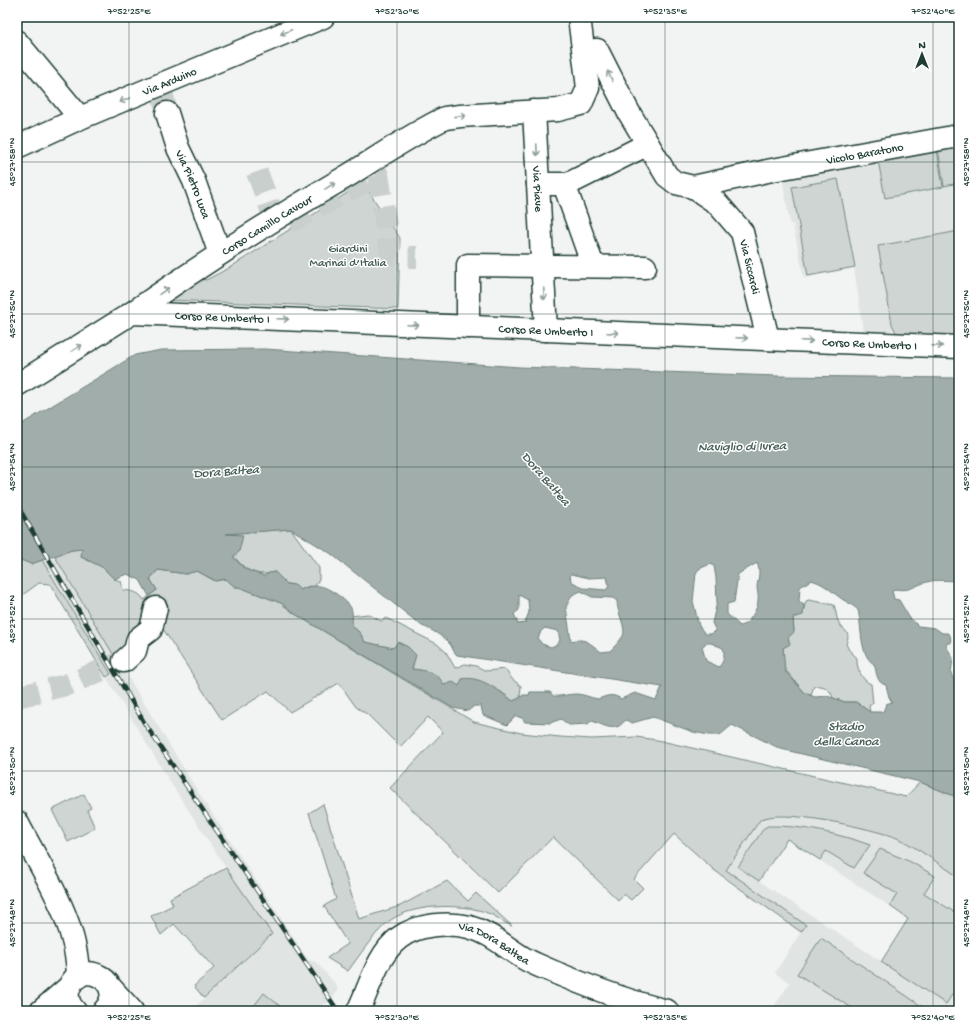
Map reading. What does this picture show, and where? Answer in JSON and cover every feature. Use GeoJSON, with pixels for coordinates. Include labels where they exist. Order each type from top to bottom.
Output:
{"type":"FeatureCollection","features":[{"type":"Feature","properties":{"kind":"street","name":"Via Arduino"},"geometry":{"type":"LineString","coordinates":[[17,147],[80,118],[162,89],[323,17]]}},
{"type":"Feature","properties":{"kind":"street"},"geometry":{"type":"LineString","coordinates":[[579,17],[584,51],[597,50],[628,111],[667,176],[684,185]]}},
{"type":"Feature","properties":{"kind":"street"},"geometry":{"type":"LineString","coordinates":[[17,42],[80,118]]}},
{"type":"Feature","properties":{"kind":"street","name":"Corso Camillo Cavour"},"geometry":{"type":"LineString","coordinates":[[17,385],[132,313],[181,278],[334,183],[445,118],[558,110],[581,104],[588,88],[584,51]]}},
{"type":"Feature","properties":{"kind":"street","name":"Via Piave"},"geometry":{"type":"LineString","coordinates":[[534,111],[546,330]]}},
{"type":"Feature","properties":{"kind":"street","name":"Via Pietro Luca"},"geometry":{"type":"LineString","coordinates":[[168,113],[178,148],[194,181],[220,254]]}},
{"type":"Feature","properties":{"kind":"street","name":"Vicolo Baratono"},"geometry":{"type":"LineString","coordinates":[[684,185],[958,136]]}},
{"type":"Feature","properties":{"kind":"street"},"geometry":{"type":"LineString","coordinates":[[538,184],[568,184],[648,144]]}},
{"type":"Feature","properties":{"kind":"street"},"geometry":{"type":"LineString","coordinates":[[564,184],[593,266]]}},
{"type":"Feature","properties":{"kind":"street","name":"Via Siccardi"},"geometry":{"type":"LineString","coordinates":[[684,185],[717,203],[742,232],[768,339]]}},
{"type":"Feature","properties":{"kind":"street"},"geometry":{"type":"LineString","coordinates":[[468,327],[468,265],[646,267]]}},
{"type":"Feature","properties":{"kind":"street","name":"Corso Re Umberto I"},"geometry":{"type":"LineString","coordinates":[[132,313],[959,347]]}},
{"type":"Feature","properties":{"kind":"street"},"geometry":{"type":"LineString","coordinates":[[124,661],[135,651],[138,639],[151,629],[156,608]]}},
{"type":"Feature","properties":{"kind":"street"},"geometry":{"type":"LineString","coordinates":[[17,822],[68,921],[82,935],[89,981],[111,1001],[104,1011]]}},
{"type":"Feature","properties":{"kind":"street","name":"Via Dora Baltea"},"geometry":{"type":"LineString","coordinates":[[365,1006],[384,953],[400,937],[419,928],[442,925],[469,927],[492,936],[527,960],[582,984],[630,1001],[667,1011]]}},
{"type":"Feature","properties":{"kind":"street"},"geometry":{"type":"LineString","coordinates":[[41,1011],[89,981]]}},
{"type":"Feature","properties":{"kind":"street"},"geometry":{"type":"LineString","coordinates":[[75,1011],[69,1001],[68,995],[89,981]]}},
{"type":"Feature","properties":{"kind":"street"},"geometry":{"type":"LineString","coordinates":[[89,981],[132,1011]]}},
{"type":"Feature","properties":{"kind":"shaded area"},"geometry":{"type":"Polygon","coordinates":[[[959,143],[959,231],[878,246],[893,330],[864,336],[854,267],[804,278],[793,224],[790,224],[782,176],[959,143]]]}},
{"type":"Feature","properties":{"kind":"shaded area"},"geometry":{"type":"Polygon","coordinates":[[[54,555],[195,787],[308,960],[316,962],[337,986],[337,992],[328,1003],[318,1006],[316,1011],[191,1011],[272,934],[226,868],[170,782],[106,677],[110,674],[42,560],[54,555]]]}},
{"type":"Feature","properties":{"kind":"shaded area"},"geometry":{"type":"Polygon","coordinates":[[[744,803],[770,804],[959,850],[959,915],[924,893],[909,919],[787,839],[759,881],[946,1004],[959,984],[959,1011],[771,1011],[790,983],[775,973],[801,932],[704,861],[744,803]]]}},
{"type":"Feature","properties":{"kind":"green space"},"geometry":{"type":"Polygon","coordinates":[[[959,145],[959,183],[944,186],[938,148],[959,145]]]}},
{"type":"Feature","properties":{"kind":"green space"},"geometry":{"type":"Polygon","coordinates":[[[937,150],[943,187],[885,198],[878,160],[937,150]]]}},
{"type":"Feature","properties":{"kind":"green space"},"geometry":{"type":"Polygon","coordinates":[[[838,179],[855,267],[808,276],[792,187],[838,179]]]}},
{"type":"Feature","properties":{"kind":"green space","name":"Giardini Marinai d’Italia"},"geometry":{"type":"Polygon","coordinates":[[[363,183],[400,238],[398,309],[166,300],[198,277],[206,280],[229,268],[363,183]]]}},
{"type":"Feature","properties":{"kind":"green space"},"geometry":{"type":"Polygon","coordinates":[[[959,231],[959,339],[898,337],[892,324],[878,246],[959,231]]]}},
{"type":"Feature","properties":{"kind":"green space"},"geometry":{"type":"Polygon","coordinates":[[[291,529],[319,568],[319,580],[314,587],[309,586],[300,590],[295,585],[287,584],[275,572],[265,574],[248,570],[236,559],[222,534],[291,529]]]}},
{"type":"Feature","properties":{"kind":"green space"},"geometry":{"type":"Polygon","coordinates":[[[83,549],[81,557],[102,567],[114,579],[121,581],[123,590],[135,592],[144,600],[157,590],[150,579],[158,570],[186,574],[197,571],[215,581],[227,580],[235,587],[239,587],[281,603],[295,614],[474,722],[521,733],[560,737],[592,739],[636,737],[657,740],[906,797],[920,782],[959,798],[959,877],[920,851],[897,838],[849,825],[786,816],[770,817],[760,820],[726,870],[806,925],[801,932],[714,870],[674,834],[634,879],[643,888],[631,900],[624,894],[618,900],[553,837],[498,893],[390,788],[443,732],[428,717],[400,747],[367,714],[356,707],[339,683],[290,712],[268,691],[222,720],[163,629],[153,606],[125,644],[129,648],[116,659],[54,555],[72,550],[83,549]]]}},
{"type":"Feature","properties":{"kind":"green space"},"geometry":{"type":"Polygon","coordinates":[[[17,558],[31,564],[42,560],[111,674],[106,677],[50,584],[39,583],[17,599],[17,558]]]}},
{"type":"Feature","properties":{"kind":"green space"},"geometry":{"type":"Polygon","coordinates":[[[809,600],[834,605],[838,621],[848,636],[846,644],[849,650],[857,658],[862,677],[871,684],[873,703],[869,706],[870,712],[856,702],[845,702],[833,698],[826,688],[821,686],[814,686],[811,695],[805,693],[783,667],[783,648],[790,634],[794,632],[793,618],[804,611],[806,601],[809,600]]]}},
{"type":"Feature","properties":{"kind":"green space"},"geometry":{"type":"Polygon","coordinates":[[[368,614],[381,621],[386,618],[437,644],[446,652],[455,668],[465,664],[476,666],[486,671],[505,669],[512,679],[521,686],[520,698],[513,701],[500,691],[444,685],[438,678],[426,671],[412,669],[393,648],[365,642],[360,633],[352,626],[351,616],[368,614]]]}},
{"type":"Feature","properties":{"kind":"green space"},"geometry":{"type":"Polygon","coordinates":[[[84,794],[91,808],[87,810],[95,828],[68,842],[52,810],[84,794]]]}},
{"type":"Feature","properties":{"kind":"green space"},"geometry":{"type":"Polygon","coordinates":[[[323,804],[359,919],[400,906],[447,881],[468,901],[476,893],[512,926],[489,913],[474,909],[462,907],[434,907],[420,909],[396,917],[381,928],[348,971],[327,958],[348,944],[324,906],[336,899],[309,813],[323,804]]]}},
{"type":"Feature","properties":{"kind":"green space"},"geometry":{"type":"Polygon","coordinates":[[[768,826],[793,827],[820,831],[846,837],[870,845],[854,868],[826,851],[820,860],[787,839],[759,881],[738,867],[764,828],[768,826]]]}},
{"type":"Feature","properties":{"kind":"green space"},"geometry":{"type":"Polygon","coordinates":[[[880,849],[911,862],[935,876],[924,893],[959,915],[959,984],[946,1004],[881,962],[908,919],[890,906],[897,894],[863,873],[880,849]]]}},
{"type":"Feature","properties":{"kind":"green space"},"geometry":{"type":"Polygon","coordinates":[[[226,868],[272,934],[204,998],[194,986],[214,968],[174,924],[161,935],[151,916],[173,905],[170,898],[226,868]]]}},
{"type":"Feature","properties":{"kind":"green space"},"geometry":{"type":"Polygon","coordinates":[[[821,938],[923,1007],[920,1011],[857,1011],[797,974],[821,938]]]}},
{"type":"Feature","properties":{"kind":"green space"},"geometry":{"type":"Polygon","coordinates":[[[264,993],[286,1011],[250,1011],[264,993]]]}},
{"type":"Feature","properties":{"kind":"water"},"geometry":{"type":"Polygon","coordinates":[[[265,349],[519,367],[777,376],[959,378],[959,581],[931,581],[909,589],[896,589],[892,591],[894,599],[899,600],[909,617],[918,626],[935,628],[942,633],[947,633],[950,635],[951,643],[947,643],[946,646],[953,658],[951,673],[959,693],[959,798],[920,782],[781,749],[732,725],[720,735],[709,735],[693,732],[653,717],[632,723],[626,720],[619,726],[612,727],[604,726],[591,721],[588,724],[569,725],[561,719],[550,723],[525,722],[522,718],[516,716],[507,725],[483,715],[481,706],[474,706],[468,711],[453,708],[295,614],[281,603],[239,587],[235,587],[226,579],[216,581],[197,571],[186,574],[158,570],[150,579],[157,590],[149,596],[140,580],[127,574],[114,579],[102,567],[81,557],[82,549],[72,550],[31,564],[18,559],[17,427],[135,355],[161,350],[265,349]],[[291,529],[226,534],[243,535],[239,552],[233,557],[245,569],[264,576],[275,572],[287,584],[295,585],[300,590],[318,586],[326,588],[349,605],[352,612],[352,626],[360,633],[365,642],[393,648],[398,642],[408,647],[416,655],[412,669],[427,671],[435,674],[444,685],[453,682],[459,686],[462,679],[476,679],[489,685],[513,701],[523,695],[529,695],[530,692],[550,692],[553,696],[579,694],[598,699],[612,696],[621,699],[635,693],[656,700],[662,687],[457,655],[450,644],[444,639],[433,631],[422,626],[330,553],[291,529]],[[757,563],[738,574],[734,602],[727,604],[727,614],[740,626],[750,619],[758,604],[757,587],[759,572],[757,563]],[[710,564],[699,569],[696,573],[693,601],[699,626],[705,634],[711,634],[716,631],[712,623],[717,602],[714,566],[710,564]],[[572,574],[570,575],[571,581],[583,588],[606,590],[609,586],[607,577],[589,578],[572,574]],[[811,580],[800,587],[799,601],[804,605],[803,615],[793,618],[794,632],[788,638],[790,644],[783,648],[785,671],[805,693],[815,697],[827,696],[845,702],[856,702],[870,712],[883,712],[886,704],[892,702],[886,685],[880,682],[877,677],[874,664],[869,660],[863,647],[858,610],[824,585],[811,580]],[[581,591],[572,595],[566,607],[571,641],[584,641],[591,644],[601,652],[610,651],[623,636],[624,629],[617,606],[617,601],[613,598],[592,597],[581,591]],[[519,595],[519,610],[514,614],[518,624],[525,623],[529,612],[528,600],[519,595]],[[545,628],[541,631],[538,639],[542,644],[551,647],[558,644],[560,640],[558,631],[545,628]],[[706,643],[702,647],[706,661],[719,667],[724,658],[723,648],[711,643],[706,643]]]}},
{"type":"Feature","properties":{"kind":"tunnel"},"geometry":{"type":"LineString","coordinates":[[162,92],[167,113]]}},
{"type":"Feature","properties":{"kind":"tunnel"},"geometry":{"type":"LineString","coordinates":[[257,172],[272,212],[278,222],[286,224],[378,175],[390,250],[393,254],[400,257],[417,257]]}},
{"type":"Feature","properties":{"kind":"tunnel"},"geometry":{"type":"LineString","coordinates":[[17,697],[66,685],[124,661]]}},
{"type":"Feature","properties":{"kind":"railway"},"geometry":{"type":"LineString","coordinates":[[17,505],[145,724],[338,1011]]}},
{"type":"Feature","properties":{"kind":"water label","name":"Naviglio di Ivrea"},"geometry":{"type":"Point","coordinates":[742,445]}},
{"type":"Feature","properties":{"kind":"water label","name":"Dora Baltea"},"geometry":{"type":"Point","coordinates":[226,470]}},
{"type":"Feature","properties":{"kind":"water label","name":"Dora Baltea"},"geometry":{"type":"Point","coordinates":[547,478]}},
{"type":"Feature","properties":{"kind":"water label","name":"Stadio della Canoa"},"geometry":{"type":"Point","coordinates":[846,732]}}]}
